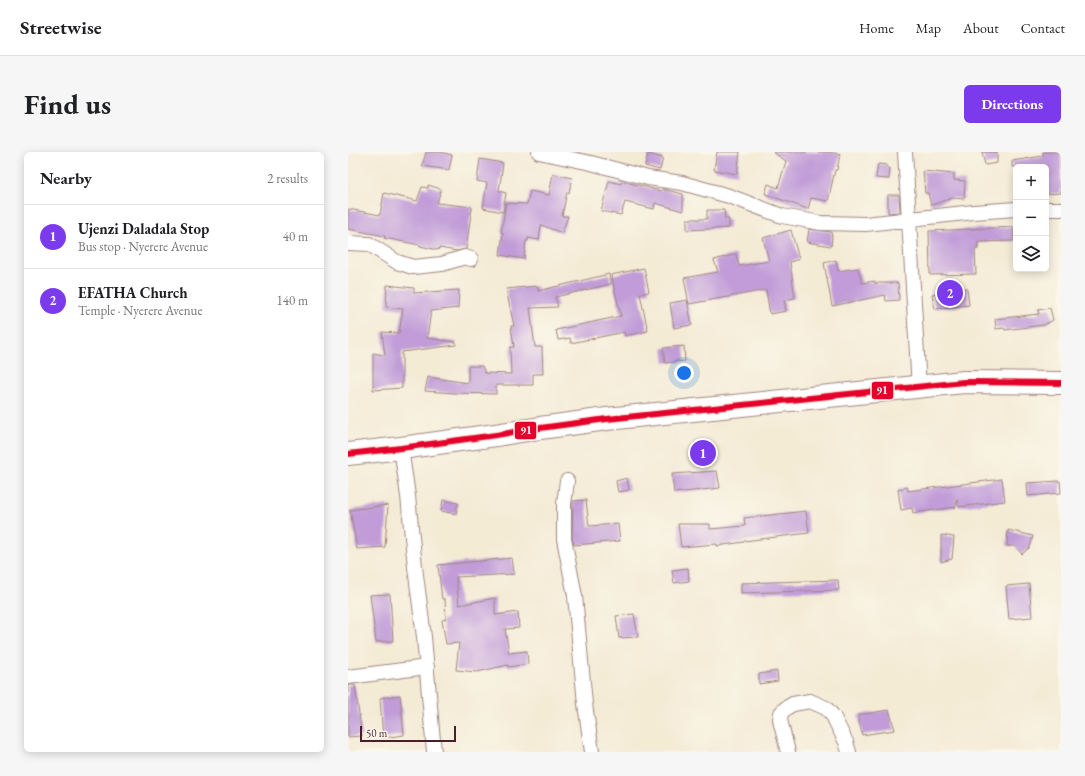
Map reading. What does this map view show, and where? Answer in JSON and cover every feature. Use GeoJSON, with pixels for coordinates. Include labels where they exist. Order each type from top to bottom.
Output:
{"type":"FeatureCollection","features":[{"type":"Feature","properties":{"kind":"main road"},"geometry":{"type":"LineString","coordinates":[[348,454],[496,436],[540,428],[607,419],[919,388],[964,382],[1061,383]]}},
{"type":"Feature","properties":{"kind":"street"},"geometry":{"type":"LineString","coordinates":[[539,152],[591,163],[648,178],[688,185],[729,196],[782,216],[821,223],[866,224],[1013,209]]}},
{"type":"Feature","properties":{"kind":"street"},"geometry":{"type":"LineString","coordinates":[[905,152],[919,388]]}},
{"type":"Feature","properties":{"kind":"street"},"geometry":{"type":"LineString","coordinates":[[1049,209],[1061,209]]}},
{"type":"Feature","properties":{"kind":"street"},"geometry":{"type":"LineString","coordinates":[[348,243],[369,244],[396,262],[413,266],[442,264],[465,258],[471,259]]}},
{"type":"Feature","properties":{"kind":"street"},"geometry":{"type":"LineString","coordinates":[[401,448],[408,496],[415,574],[427,667],[434,752]]}},
{"type":"Feature","properties":{"kind":"street"},"geometry":{"type":"LineString","coordinates":[[567,481],[564,504],[564,539],[576,596],[585,704],[592,752]]}},
{"type":"Feature","properties":{"kind":"street"},"geometry":{"type":"LineString","coordinates":[[348,677],[427,667]]}},
{"type":"Feature","properties":{"kind":"street"},"geometry":{"type":"LineString","coordinates":[[788,752],[780,720],[782,713],[786,708],[793,704],[810,701],[826,708],[833,716],[846,742],[849,752]]}},
{"type":"Feature","properties":{"kind":"building"},"geometry":{"type":"Polygon","coordinates":[[[426,152],[440,152],[452,155],[449,170],[422,166],[426,152]]]}},
{"type":"Feature","properties":{"kind":"building"},"geometry":{"type":"Polygon","coordinates":[[[717,152],[740,152],[737,174],[714,170],[717,152]]]}},
{"type":"Feature","properties":{"kind":"building"},"geometry":{"type":"Polygon","coordinates":[[[773,152],[827,152],[840,154],[828,201],[811,198],[808,209],[765,194],[768,184],[778,188],[786,161],[773,152]]]}},
{"type":"Feature","properties":{"kind":"building"},"geometry":{"type":"Polygon","coordinates":[[[982,152],[997,152],[997,163],[985,165],[982,152]]]}},
{"type":"Feature","properties":{"kind":"building"},"geometry":{"type":"Polygon","coordinates":[[[1043,152],[1061,152],[1061,193],[1049,194],[1049,164],[1013,164],[1012,167],[1012,161],[1043,156],[1043,152]]]}},
{"type":"Feature","properties":{"kind":"building"},"geometry":{"type":"Polygon","coordinates":[[[648,154],[663,158],[660,170],[645,166],[648,154]]]}},
{"type":"Feature","properties":{"kind":"building"},"geometry":{"type":"Polygon","coordinates":[[[480,159],[503,163],[499,191],[506,193],[503,212],[483,208],[487,183],[477,181],[480,159]]]}},
{"type":"Feature","properties":{"kind":"building"},"geometry":{"type":"Polygon","coordinates":[[[878,164],[887,165],[887,168],[890,168],[889,179],[876,178],[878,164]]]}},
{"type":"Feature","properties":{"kind":"building"},"geometry":{"type":"Polygon","coordinates":[[[923,171],[954,174],[954,180],[965,181],[964,199],[953,198],[931,205],[928,193],[925,193],[923,171]]]}},
{"type":"Feature","properties":{"kind":"building"},"geometry":{"type":"Polygon","coordinates":[[[553,174],[572,178],[569,193],[567,192],[562,216],[568,216],[562,233],[541,225],[539,240],[528,238],[528,241],[526,241],[524,259],[500,255],[503,233],[501,233],[506,203],[527,204],[530,191],[549,195],[553,174]]]}},
{"type":"Feature","properties":{"kind":"building"},"geometry":{"type":"Polygon","coordinates":[[[609,181],[621,184],[622,181],[661,191],[662,189],[683,194],[683,211],[655,203],[654,209],[625,202],[621,215],[601,211],[609,181]]]}},
{"type":"Feature","properties":{"kind":"building"},"geometry":{"type":"Polygon","coordinates":[[[428,185],[441,189],[437,203],[472,207],[466,249],[457,251],[439,248],[438,250],[384,238],[385,236],[348,229],[348,209],[380,215],[384,193],[417,201],[422,187],[428,188],[428,185]]]}},
{"type":"Feature","properties":{"kind":"building"},"geometry":{"type":"Polygon","coordinates":[[[888,195],[899,195],[900,212],[888,213],[888,195]]]}},
{"type":"Feature","properties":{"kind":"building"},"geometry":{"type":"Polygon","coordinates":[[[707,210],[724,210],[725,219],[729,219],[729,228],[687,230],[687,219],[707,219],[707,210]]]}},
{"type":"Feature","properties":{"kind":"building"},"geometry":{"type":"Polygon","coordinates":[[[1013,227],[1013,241],[978,242],[978,249],[975,249],[976,274],[930,275],[929,231],[1013,227]]]}},
{"type":"Feature","properties":{"kind":"building"},"geometry":{"type":"Polygon","coordinates":[[[809,229],[831,232],[831,246],[807,242],[809,229]]]}},
{"type":"Feature","properties":{"kind":"building"},"geometry":{"type":"Polygon","coordinates":[[[791,230],[799,259],[790,262],[795,298],[784,300],[786,311],[770,314],[766,290],[689,304],[684,278],[718,272],[714,260],[736,254],[739,266],[769,261],[763,238],[791,230]]]}},
{"type":"Feature","properties":{"kind":"building"},"geometry":{"type":"Polygon","coordinates":[[[836,260],[838,271],[858,268],[862,283],[875,281],[875,283],[898,283],[899,300],[886,301],[885,295],[832,306],[824,263],[836,260]]]}},
{"type":"Feature","properties":{"kind":"building"},"geometry":{"type":"Polygon","coordinates":[[[644,268],[649,292],[640,294],[648,331],[625,336],[624,332],[571,343],[570,338],[558,340],[556,330],[621,316],[611,275],[644,268]]]}},
{"type":"Feature","properties":{"kind":"building"},"geometry":{"type":"Polygon","coordinates":[[[609,274],[611,284],[555,297],[558,307],[530,308],[535,347],[542,347],[543,374],[533,374],[533,385],[496,385],[496,394],[425,391],[428,377],[468,383],[468,366],[482,366],[485,373],[511,374],[510,347],[514,347],[511,326],[514,326],[506,289],[538,286],[538,291],[609,274]]]}},
{"type":"Feature","properties":{"kind":"building"},"geometry":{"type":"Polygon","coordinates":[[[387,285],[414,288],[414,293],[459,290],[458,308],[431,311],[427,338],[456,342],[456,345],[402,352],[402,388],[373,390],[373,353],[385,355],[382,332],[399,333],[403,309],[386,307],[387,285]]]}},
{"type":"Feature","properties":{"kind":"building"},"geometry":{"type":"Polygon","coordinates":[[[967,288],[969,305],[935,309],[932,294],[967,288]]]}},
{"type":"Feature","properties":{"kind":"building"},"geometry":{"type":"Polygon","coordinates":[[[687,300],[692,325],[674,328],[670,303],[687,300]]]}},
{"type":"Feature","properties":{"kind":"building"},"geometry":{"type":"Polygon","coordinates":[[[1050,308],[1053,320],[1044,325],[1005,330],[1004,328],[996,329],[995,319],[1039,314],[1038,310],[1050,308]]]}},
{"type":"Feature","properties":{"kind":"building"},"geometry":{"type":"Polygon","coordinates":[[[684,346],[685,361],[665,363],[663,348],[684,346]]]}},
{"type":"Feature","properties":{"kind":"building"},"geometry":{"type":"Polygon","coordinates":[[[717,471],[720,488],[674,493],[672,474],[717,471]]]}},
{"type":"Feature","properties":{"kind":"building"},"geometry":{"type":"Polygon","coordinates":[[[627,478],[629,490],[618,492],[616,481],[627,478]]]}},
{"type":"Feature","properties":{"kind":"building"},"geometry":{"type":"Polygon","coordinates":[[[1002,479],[1005,501],[959,507],[957,499],[956,507],[913,513],[912,508],[901,510],[898,489],[907,487],[908,491],[1002,479]]]}},
{"type":"Feature","properties":{"kind":"building"},"geometry":{"type":"Polygon","coordinates":[[[1060,481],[1061,493],[1028,496],[1027,483],[1060,481]]]}},
{"type":"Feature","properties":{"kind":"building"},"geometry":{"type":"Polygon","coordinates":[[[443,500],[458,503],[456,514],[441,511],[443,500]]]}},
{"type":"Feature","properties":{"kind":"building"},"geometry":{"type":"Polygon","coordinates":[[[586,500],[589,526],[618,524],[620,541],[574,545],[572,538],[573,501],[586,500]]]}},
{"type":"Feature","properties":{"kind":"building"},"geometry":{"type":"Polygon","coordinates":[[[388,505],[385,547],[357,549],[350,510],[388,505]]]}},
{"type":"Feature","properties":{"kind":"building"},"geometry":{"type":"Polygon","coordinates":[[[806,511],[809,533],[717,546],[717,544],[681,547],[678,524],[710,524],[710,529],[745,526],[744,518],[806,511]]]}},
{"type":"Feature","properties":{"kind":"building"},"geometry":{"type":"Polygon","coordinates":[[[1008,530],[1033,536],[1030,547],[1022,554],[1015,546],[1007,546],[1008,530]]]}},
{"type":"Feature","properties":{"kind":"building"},"geometry":{"type":"Polygon","coordinates":[[[941,535],[954,537],[952,559],[941,562],[941,535]]]}},
{"type":"Feature","properties":{"kind":"building"},"geometry":{"type":"Polygon","coordinates":[[[512,558],[514,574],[456,577],[459,605],[495,598],[495,615],[518,612],[519,628],[505,629],[509,653],[527,651],[528,664],[508,667],[508,665],[477,672],[456,670],[459,643],[446,644],[442,620],[446,619],[445,599],[442,599],[438,565],[512,558]]]}},
{"type":"Feature","properties":{"kind":"building"},"geometry":{"type":"Polygon","coordinates":[[[688,568],[689,581],[674,583],[672,570],[688,568]]]}},
{"type":"Feature","properties":{"kind":"building"},"geometry":{"type":"Polygon","coordinates":[[[838,580],[839,590],[741,593],[741,583],[838,580]]]}},
{"type":"Feature","properties":{"kind":"building"},"geometry":{"type":"Polygon","coordinates":[[[1029,584],[1032,617],[1009,619],[1006,586],[1029,584]]]}},
{"type":"Feature","properties":{"kind":"building"},"geometry":{"type":"Polygon","coordinates":[[[390,594],[393,641],[376,642],[370,595],[390,594]]]}},
{"type":"Feature","properties":{"kind":"building"},"geometry":{"type":"Polygon","coordinates":[[[634,614],[638,637],[619,638],[616,616],[634,614]]]}},
{"type":"Feature","properties":{"kind":"building"},"geometry":{"type":"Polygon","coordinates":[[[777,671],[778,681],[759,684],[759,674],[777,671]]]}},
{"type":"Feature","properties":{"kind":"building"},"geometry":{"type":"Polygon","coordinates":[[[348,685],[355,685],[362,736],[348,737],[348,685]]]}},
{"type":"Feature","properties":{"kind":"building"},"geometry":{"type":"Polygon","coordinates":[[[400,695],[404,735],[383,738],[380,698],[400,695]]]}},
{"type":"Feature","properties":{"kind":"building"},"geometry":{"type":"Polygon","coordinates":[[[889,710],[895,730],[862,735],[858,715],[889,710]]]}},
{"type":"Feature","properties":{"kind":"transit line","name":"91"},"geometry":{"type":"LineString","coordinates":[[348,454],[607,419],[964,382],[1061,383]]}},
{"type":"Feature","properties":{"kind":"place","name":"EFATHA Church"},"geometry":{"type":"Point","coordinates":[950,293]}},
{"type":"Feature","properties":{"kind":"place","name":"Ujenzi Daladala Stop"},"geometry":{"type":"Point","coordinates":[703,453]}}]}
